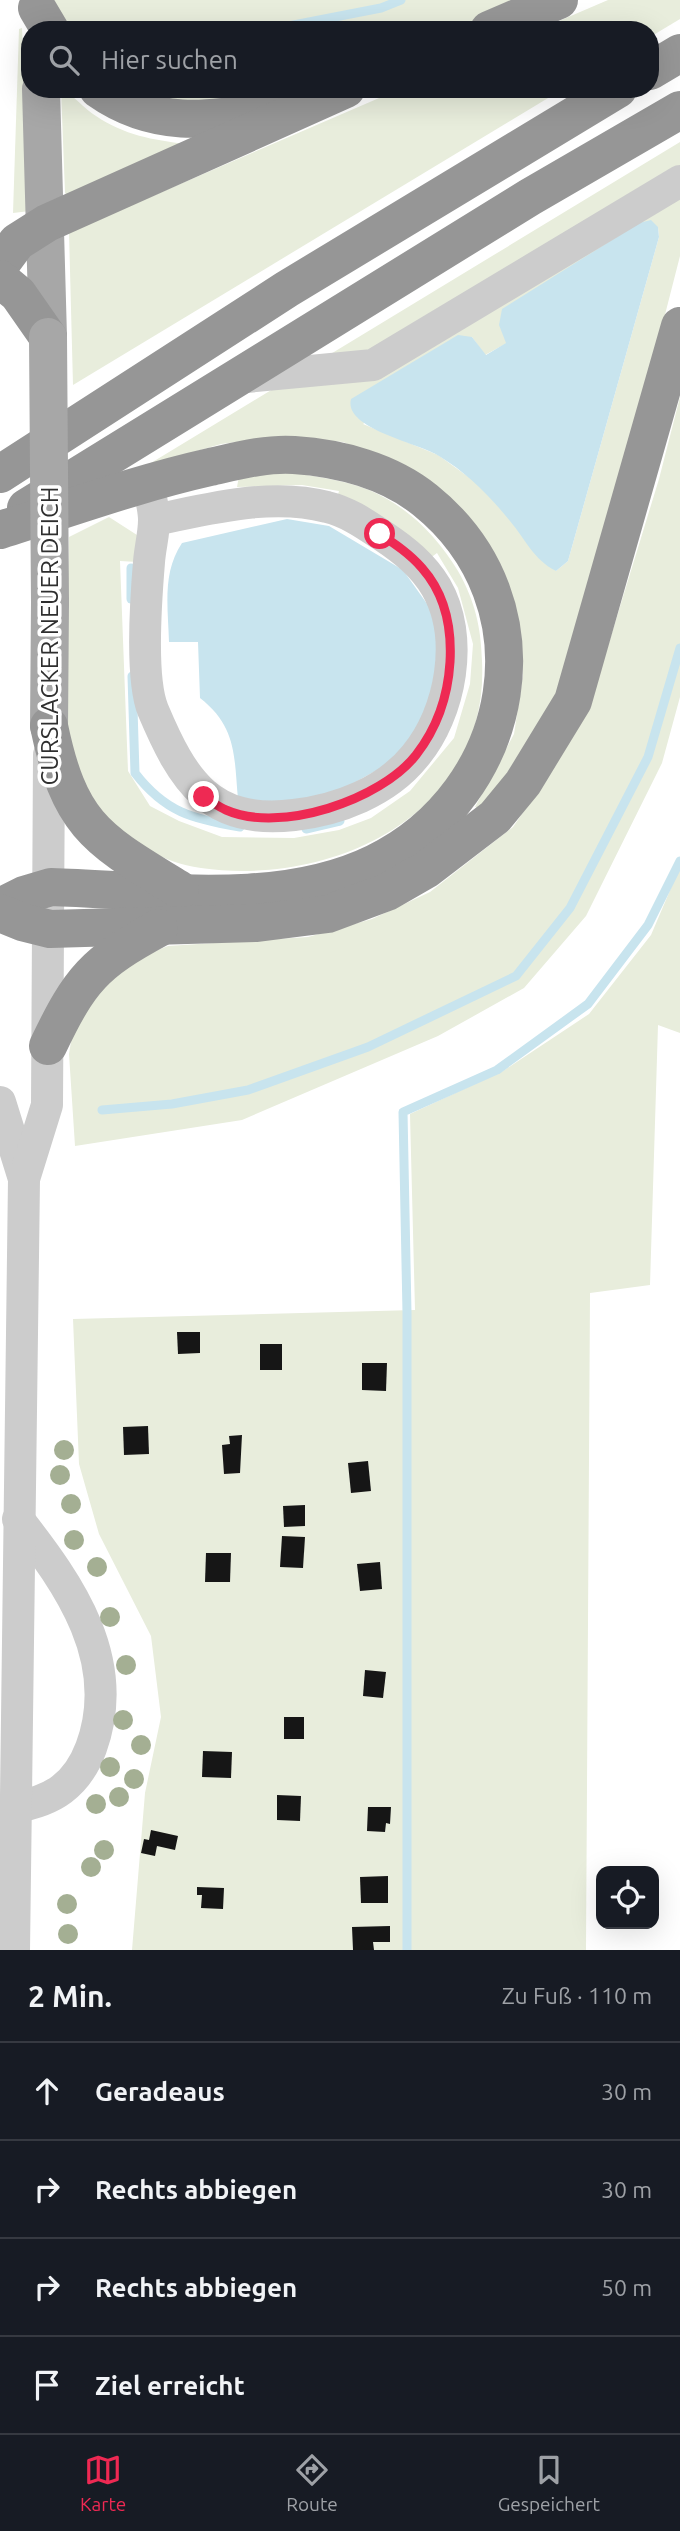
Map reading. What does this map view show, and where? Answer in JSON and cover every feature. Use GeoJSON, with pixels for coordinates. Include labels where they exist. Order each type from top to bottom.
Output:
{"type":"FeatureCollection","features":[{"type":"Feature","properties":{"kind":"highway"},"geometry":{"type":"LineString","coordinates":[[510,21],[559,0]]}},
{"type":"Feature","properties":{"kind":"highway"},"geometry":{"type":"LineString","coordinates":[[659,66],[680,53]]}},
{"type":"Feature","properties":{"kind":"highway"},"geometry":{"type":"LineString","coordinates":[[113,98],[136,112],[187,119],[242,115],[318,98]]}},
{"type":"Feature","properties":{"kind":"highway"},"geometry":{"type":"LineString","coordinates":[[0,265],[17,242],[47,223],[327,98]]}},
{"type":"Feature","properties":{"kind":"highway"},"geometry":{"type":"LineString","coordinates":[[0,474],[287,289],[603,98]]}},
{"type":"Feature","properties":{"kind":"highway"},"geometry":{"type":"LineString","coordinates":[[0,523],[530,197],[680,110]]}},
{"type":"Feature","properties":{"kind":"highway"},"geometry":{"type":"LineString","coordinates":[[0,279],[18,294],[48,337]]}},
{"type":"Feature","properties":{"kind":"highway"},"geometry":{"type":"LineString","coordinates":[[0,913],[50,929],[295,920],[355,906],[427,869],[495,817],[523,783],[573,701],[680,326]]}},
{"type":"Feature","properties":{"kind":"highway"},"geometry":{"type":"LineString","coordinates":[[0,530],[151,502],[243,459],[292,454],[355,466],[399,482],[425,499],[452,525],[471,552],[488,585],[503,644],[504,674],[496,725],[481,764],[461,796],[419,836],[387,857],[348,875],[300,888],[246,892],[51,887],[24,895],[0,907]]}},
{"type":"Feature","properties":{"kind":"highway"},"geometry":{"type":"LineString","coordinates":[[49,726],[66,789],[93,831],[114,849],[182,891]]}},
{"type":"Feature","properties":{"kind":"highway"},"geometry":{"type":"LineString","coordinates":[[48,1046],[71,997],[88,977],[108,958],[164,925]]}},
{"type":"Feature","properties":{"kind":"main road","name":"CURSLACKER NEUER DEICH"},"geometry":{"type":"LineString","coordinates":[[41,98],[47,223],[49,726]]}},
{"type":"Feature","properties":{"kind":"street"},"geometry":{"type":"LineString","coordinates":[[236,378],[373,365],[680,181]]}},
{"type":"Feature","properties":{"kind":"street"},"geometry":{"type":"LineString","coordinates":[[151,502],[231,505],[303,503],[327,507],[356,518],[404,551],[422,568],[444,605],[451,648],[442,705],[431,732],[415,757],[393,777],[369,793],[315,813],[258,816],[228,811],[204,797],[172,750],[152,706],[146,666],[151,502]]}},
{"type":"Feature","properties":{"kind":"street","name":"CURSLACKER NEUER DEICH"},"geometry":{"type":"LineString","coordinates":[[14,1950],[24,1179],[47,1105],[51,887],[49,726]]}},
{"type":"Feature","properties":{"kind":"street","name":"CURSLACKER NEUER DEICH"},"geometry":{"type":"LineString","coordinates":[[0,1102],[24,1179]]}},
{"type":"Feature","properties":{"kind":"street"},"geometry":{"type":"LineString","coordinates":[[15,1807],[39,1803],[54,1796],[83,1768],[96,1734],[102,1681],[95,1645],[64,1580],[18,1519]]}},
{"type":"Feature","properties":{"kind":"green space"},"geometry":{"type":"Polygon","coordinates":[[[54,0],[521,0],[473,21],[64,21],[54,0]]]}},
{"type":"Feature","properties":{"kind":"green space"},"geometry":{"type":"Polygon","coordinates":[[[608,0],[680,0],[680,19],[659,32],[659,21],[559,21],[608,0]]]}},
{"type":"Feature","properties":{"kind":"green space"},"geometry":{"type":"Polygon","coordinates":[[[21,28],[21,98],[25,98],[30,211],[13,213],[21,28]]]}},
{"type":"Feature","properties":{"kind":"green space"},"geometry":{"type":"Polygon","coordinates":[[[61,98],[75,98],[92,113],[117,128],[150,138],[186,144],[68,196],[65,193],[61,98]]]}},
{"type":"Feature","properties":{"kind":"green space"},"geometry":{"type":"Polygon","coordinates":[[[162,98],[265,98],[241,103],[195,107],[162,98]]]}},
{"type":"Feature","properties":{"kind":"green space"},"geometry":{"type":"Polygon","coordinates":[[[379,98],[548,98],[73,385],[69,232],[379,98]]]}},
{"type":"Feature","properties":{"kind":"green space"},"geometry":{"type":"Polygon","coordinates":[[[680,142],[680,256],[626,467],[557,694],[492,797],[478,808],[475,807],[514,734],[523,675],[515,605],[487,545],[400,465],[343,442],[282,436],[221,444],[146,466],[680,142]],[[658,227],[507,343],[485,355],[472,337],[363,424],[438,455],[481,486],[556,571],[568,561],[659,237],[658,227]]]}},
{"type":"Feature","properties":{"kind":"green space"},"geometry":{"type":"Polygon","coordinates":[[[680,397],[680,697],[662,763],[586,916],[524,988],[438,1036],[242,1120],[75,1146],[69,1054],[74,1023],[93,996],[140,957],[168,946],[308,937],[372,919],[430,892],[513,827],[553,769],[589,708],[659,479],[680,397]]]}},
{"type":"Feature","properties":{"kind":"green space"},"geometry":{"type":"Polygon","coordinates":[[[282,471],[337,480],[369,490],[408,513],[441,546],[464,582],[478,625],[482,661],[478,714],[460,760],[432,798],[394,829],[350,851],[302,865],[252,871],[187,865],[151,851],[95,809],[88,801],[76,770],[69,738],[64,672],[69,537],[109,517],[137,535],[137,562],[120,561],[128,771],[150,806],[179,821],[222,837],[294,838],[339,830],[371,818],[410,791],[454,738],[470,684],[473,644],[458,588],[437,553],[425,562],[336,502],[339,491],[302,485],[237,487],[239,476],[282,471]]]}},
{"type":"Feature","properties":{"kind":"green space"},"geometry":{"type":"Polygon","coordinates":[[[680,867],[680,1033],[658,1025],[650,1285],[590,1293],[586,1950],[132,1950],[145,1793],[161,1717],[151,1636],[99,1534],[79,1464],[73,1319],[415,1310],[410,1114],[503,1071],[589,1014],[651,935],[680,867]]]}},
{"type":"Feature","properties":{"kind":"water"},"geometry":{"type":"Polygon","coordinates":[[[651,220],[658,227],[659,237],[568,561],[556,571],[536,555],[502,511],[468,477],[439,456],[370,427],[352,410],[351,399],[458,335],[472,337],[486,355],[506,343],[499,325],[502,309],[639,223],[651,220]]]}},
{"type":"Feature","properties":{"kind":"water"},"geometry":{"type":"Polygon","coordinates":[[[287,519],[329,526],[403,570],[430,608],[438,636],[440,671],[430,708],[397,759],[323,800],[264,805],[238,799],[234,756],[227,731],[212,709],[200,698],[198,642],[169,642],[169,578],[171,566],[182,543],[287,519]]]}},
{"type":"Feature","properties":{"kind":"building"},"geometry":{"type":"Polygon","coordinates":[[[177,1332],[200,1332],[200,1353],[178,1354],[177,1332]]]}},
{"type":"Feature","properties":{"kind":"building"},"geometry":{"type":"Polygon","coordinates":[[[260,1344],[282,1344],[282,1370],[260,1370],[260,1344]]]}},
{"type":"Feature","properties":{"kind":"building"},"geometry":{"type":"Polygon","coordinates":[[[362,1363],[387,1363],[386,1391],[362,1390],[362,1363]]]}},
{"type":"Feature","properties":{"kind":"building"},"geometry":{"type":"Polygon","coordinates":[[[148,1426],[149,1454],[124,1455],[123,1427],[148,1426]]]}},
{"type":"Feature","properties":{"kind":"building"},"geometry":{"type":"Polygon","coordinates":[[[242,1435],[240,1473],[224,1474],[222,1445],[230,1444],[229,1436],[242,1435]]]}},
{"type":"Feature","properties":{"kind":"building"},"geometry":{"type":"Polygon","coordinates":[[[368,1461],[371,1491],[351,1493],[348,1463],[368,1461]]]}},
{"type":"Feature","properties":{"kind":"building"},"geometry":{"type":"Polygon","coordinates":[[[305,1505],[305,1526],[284,1527],[283,1506],[305,1505]]]}},
{"type":"Feature","properties":{"kind":"building"},"geometry":{"type":"Polygon","coordinates":[[[282,1536],[305,1537],[303,1568],[280,1567],[282,1536]]]}},
{"type":"Feature","properties":{"kind":"building"},"geometry":{"type":"Polygon","coordinates":[[[206,1553],[231,1553],[230,1582],[205,1582],[206,1553]]]}},
{"type":"Feature","properties":{"kind":"building"},"geometry":{"type":"Polygon","coordinates":[[[380,1562],[382,1589],[360,1591],[357,1564],[380,1562]]]}},
{"type":"Feature","properties":{"kind":"building"},"geometry":{"type":"Polygon","coordinates":[[[365,1670],[386,1672],[383,1698],[363,1696],[365,1670]]]}},
{"type":"Feature","properties":{"kind":"building"},"geometry":{"type":"Polygon","coordinates":[[[284,1717],[304,1717],[304,1739],[284,1739],[284,1717]]]}},
{"type":"Feature","properties":{"kind":"building"},"geometry":{"type":"Polygon","coordinates":[[[203,1751],[232,1752],[231,1778],[202,1777],[203,1751]]]}},
{"type":"Feature","properties":{"kind":"building"},"geometry":{"type":"Polygon","coordinates":[[[277,1795],[301,1796],[300,1821],[277,1820],[277,1795]]]}},
{"type":"Feature","properties":{"kind":"building"},"geometry":{"type":"Polygon","coordinates":[[[368,1807],[391,1807],[390,1824],[386,1823],[385,1832],[367,1831],[368,1807]]]}},
{"type":"Feature","properties":{"kind":"building"},"geometry":{"type":"Polygon","coordinates":[[[151,1830],[178,1836],[175,1850],[157,1846],[155,1856],[141,1853],[144,1839],[149,1840],[151,1830]]]}},
{"type":"Feature","properties":{"kind":"building"},"geometry":{"type":"Polygon","coordinates":[[[388,1876],[388,1903],[361,1903],[360,1877],[388,1876]]]}},
{"type":"Feature","properties":{"kind":"building"},"geometry":{"type":"Polygon","coordinates":[[[197,1887],[224,1888],[223,1909],[201,1908],[202,1895],[197,1895],[197,1887]]]}},
{"type":"Feature","properties":{"kind":"building"},"geometry":{"type":"Polygon","coordinates":[[[390,1926],[390,1942],[373,1942],[374,1950],[353,1950],[352,1927],[390,1926]]]}},
{"type":"Feature","properties":{"kind":"waterway"},"geometry":{"type":"LineString","coordinates":[[314,21],[381,8],[401,0]]}},
{"type":"Feature","properties":{"kind":"waterway"},"geometry":{"type":"LineString","coordinates":[[131,568],[131,599]]}},
{"type":"Feature","properties":{"kind":"waterway"},"geometry":{"type":"LineString","coordinates":[[102,1110],[172,1104],[248,1090],[368,1047],[516,976],[570,908],[648,757],[680,648]]}},
{"type":"Feature","properties":{"kind":"waterway"},"geometry":{"type":"LineString","coordinates":[[132,676],[135,773],[157,797],[181,812],[240,827]]}},
{"type":"Feature","properties":{"kind":"waterway"},"geometry":{"type":"LineString","coordinates":[[306,829],[340,821]]}},
{"type":"Feature","properties":{"kind":"waterway"},"geometry":{"type":"LineString","coordinates":[[407,1950],[407,1313],[403,1112],[497,1070],[588,1004],[648,925],[680,861]]}},
{"type":"Feature","properties":{"kind":"route"},"geometry":{"type":"LineString","coordinates":[[204,797],[228,811],[258,816],[315,813],[369,793],[393,777],[415,757],[431,732],[442,705],[449,676],[449,627],[436,587],[422,568],[380,534]]}}]}
